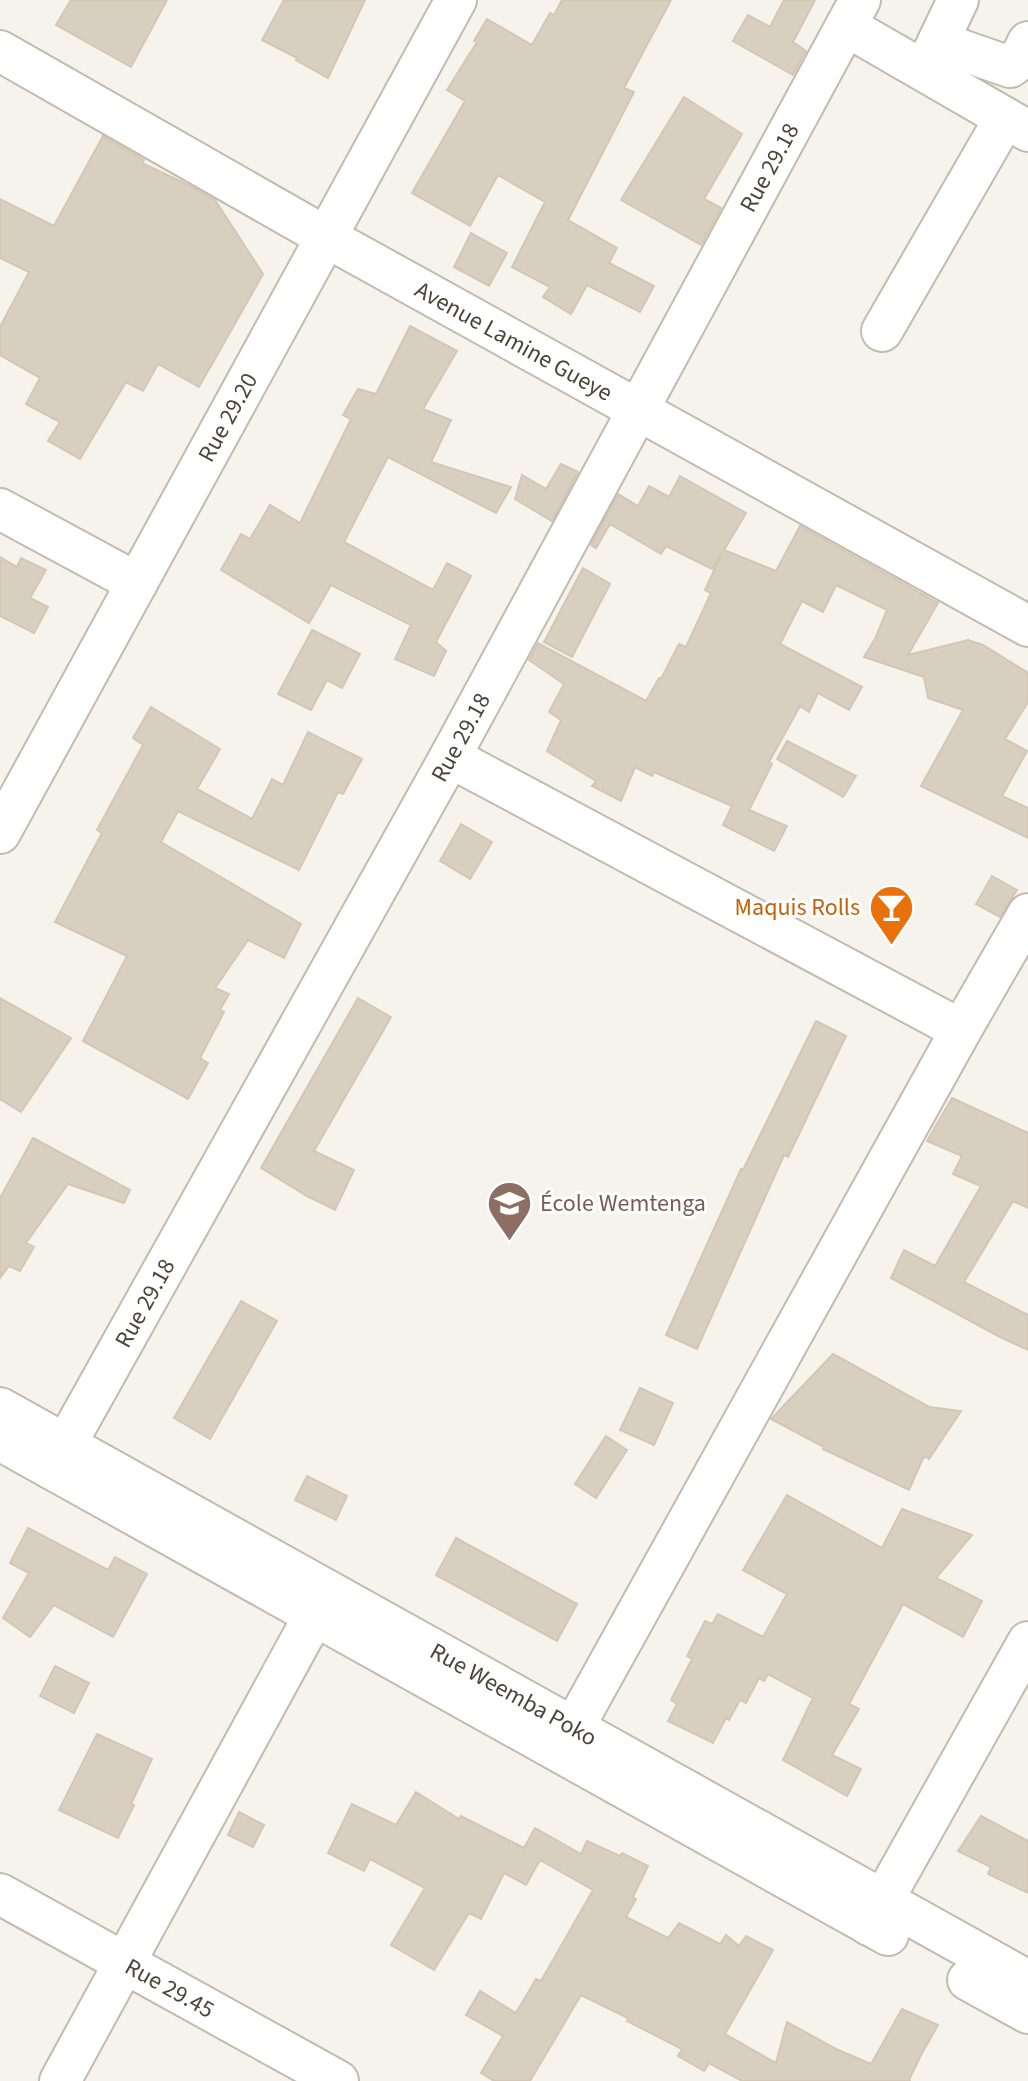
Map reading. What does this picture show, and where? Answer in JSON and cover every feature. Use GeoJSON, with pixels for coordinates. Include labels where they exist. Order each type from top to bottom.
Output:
{"type":"FeatureCollection","features":[{"type":"Feature","properties":{"kind":"street","name":"Rue 29.20"},"geometry":{"type":"LineString","coordinates":[[0,833],[456,0]]}},
{"type":"Feature","properties":{"kind":"street"},"geometry":{"type":"LineString","coordinates":[[931,57],[958,0]]}},
{"type":"Feature","properties":{"kind":"street"},"geometry":{"type":"LineString","coordinates":[[853,13],[931,57],[1017,125],[882,331]]}},
{"type":"Feature","properties":{"kind":"street","name":"Rue 29.18"},"geometry":{"type":"LineString","coordinates":[[59,1457],[450,757],[853,13]]}},
{"type":"Feature","properties":{"kind":"street"},"geometry":{"type":"LineString","coordinates":[[931,57],[1010,67],[1022,56],[1028,42]]}},
{"type":"Feature","properties":{"kind":"street","name":"Avenue Lamine Gueye"},"geometry":{"type":"LineString","coordinates":[[0,51],[326,237],[1028,626]]}},
{"type":"Feature","properties":{"kind":"street"},"geometry":{"type":"LineString","coordinates":[[0,509],[137,583]]}},
{"type":"Feature","properties":{"kind":"street"},"geometry":{"type":"LineString","coordinates":[[450,757],[961,1030]]}},
{"type":"Feature","properties":{"kind":"street"},"geometry":{"type":"LineString","coordinates":[[567,1740],[1028,914]]}},
{"type":"Feature","properties":{"kind":"street","name":"Rue Weemba Poko"},"geometry":{"type":"LineString","coordinates":[[0,1408],[59,1457],[314,1616],[567,1740]]}},
{"type":"Feature","properties":{"kind":"street","name":"Rue Weemba Poko"},"geometry":{"type":"LineString","coordinates":[[0,1440],[59,1457],[567,1740],[876,1913],[1028,2013]]}},
{"type":"Feature","properties":{"kind":"street"},"geometry":{"type":"LineString","coordinates":[[60,2081],[314,1616]]}},
{"type":"Feature","properties":{"kind":"street"},"geometry":{"type":"LineString","coordinates":[[876,1913],[1028,1642]]}},
{"type":"Feature","properties":{"kind":"street","name":"Rue 29.45"},"geometry":{"type":"LineString","coordinates":[[0,1894],[338,2081]]}},
{"type":"Feature","properties":{"kind":"street","name":"Rue Weemba Poko"},"geometry":{"type":"LineString","coordinates":[[876,1913],[1028,1981]]}},
{"type":"Feature","properties":{"kind":"building"},"geometry":{"type":"Polygon","coordinates":[[[71,0],[167,0],[131,67],[56,25],[71,0]]]}},
{"type":"Feature","properties":{"kind":"building"},"geometry":{"type":"Polygon","coordinates":[[[284,0],[365,0],[328,78],[262,40],[284,0]]]}},
{"type":"Feature","properties":{"kind":"building"},"geometry":{"type":"Polygon","coordinates":[[[562,0],[671,0],[624,88],[634,92],[568,220],[617,248],[609,263],[654,286],[640,312],[587,285],[571,314],[543,297],[550,287],[512,267],[545,202],[498,175],[470,226],[412,193],[465,101],[447,90],[477,42],[474,41],[487,19],[532,45],[550,13],[554,15],[562,0]]]}},
{"type":"Feature","properties":{"kind":"building"},"geometry":{"type":"Polygon","coordinates":[[[784,0],[815,0],[793,42],[806,51],[793,75],[733,41],[748,15],[770,27],[784,0]]]}},
{"type":"Feature","properties":{"kind":"building"},"geometry":{"type":"Polygon","coordinates":[[[684,97],[742,134],[704,199],[721,208],[701,245],[621,200],[684,97]]]}},
{"type":"Feature","properties":{"kind":"building"},"geometry":{"type":"Polygon","coordinates":[[[103,136],[144,160],[142,163],[215,200],[263,274],[199,387],[158,364],[143,391],[126,382],[80,459],[48,441],[60,422],[26,404],[40,378],[0,355],[0,327],[29,272],[0,258],[0,199],[54,226],[103,136]]]}},
{"type":"Feature","properties":{"kind":"building"},"geometry":{"type":"Polygon","coordinates":[[[471,233],[507,253],[489,286],[454,267],[471,233]]]}},
{"type":"Feature","properties":{"kind":"building"},"geometry":{"type":"Polygon","coordinates":[[[410,326],[457,351],[423,409],[451,420],[431,462],[511,487],[496,513],[388,457],[344,542],[433,590],[447,563],[471,576],[436,642],[446,651],[434,676],[395,659],[411,625],[331,585],[309,623],[221,570],[241,534],[250,539],[270,505],[300,523],[351,419],[343,415],[358,389],[376,394],[410,326]]]}},
{"type":"Feature","properties":{"kind":"building"},"geometry":{"type":"Polygon","coordinates":[[[561,464],[578,472],[552,521],[515,499],[522,475],[546,489],[561,464]]]}},
{"type":"Feature","properties":{"kind":"building"},"geometry":{"type":"Polygon","coordinates":[[[680,476],[746,513],[724,550],[776,571],[800,526],[938,603],[908,655],[968,640],[983,645],[1028,673],[1028,702],[1005,739],[1027,751],[1002,796],[1028,808],[1028,838],[921,786],[963,710],[928,698],[924,677],[864,657],[887,610],[836,585],[823,612],[802,601],[780,644],[862,687],[849,710],[818,693],[809,712],[800,706],[769,762],[772,764],[749,810],[787,826],[774,851],[723,825],[732,806],[654,772],[652,776],[635,767],[621,801],[592,786],[596,781],[547,751],[561,720],[549,712],[564,684],[529,660],[538,643],[646,701],[679,644],[686,647],[711,593],[705,590],[722,553],[712,569],[666,546],[661,554],[610,524],[596,548],[591,545],[618,494],[638,506],[649,486],[669,497],[680,476]]]}},
{"type":"Feature","properties":{"kind":"building"},"geometry":{"type":"Polygon","coordinates":[[[0,557],[17,567],[21,558],[46,570],[30,598],[48,607],[34,633],[0,616],[0,557]]]}},
{"type":"Feature","properties":{"kind":"building"},"geometry":{"type":"Polygon","coordinates":[[[583,568],[610,584],[572,657],[544,642],[583,568]]]}},
{"type":"Feature","properties":{"kind":"building"},"geometry":{"type":"Polygon","coordinates":[[[312,630],[360,654],[342,688],[327,680],[311,710],[278,694],[312,630]]]}},
{"type":"Feature","properties":{"kind":"building"},"geometry":{"type":"Polygon","coordinates":[[[151,707],[220,749],[197,789],[252,819],[272,779],[283,785],[308,732],[362,759],[343,794],[338,792],[299,870],[178,811],[161,842],[301,924],[284,958],[248,940],[215,988],[229,994],[220,1010],[224,1012],[200,1058],[208,1063],[188,1099],[83,1041],[127,956],[55,922],[102,833],[97,830],[143,745],[133,738],[151,707]]]}},
{"type":"Feature","properties":{"kind":"building"},"geometry":{"type":"Polygon","coordinates":[[[787,741],[856,776],[843,797],[777,759],[787,741]]]}},
{"type":"Feature","properties":{"kind":"building"},"geometry":{"type":"Polygon","coordinates":[[[461,824],[492,842],[470,879],[440,861],[461,824]]]}},
{"type":"Feature","properties":{"kind":"building"},"geometry":{"type":"Polygon","coordinates":[[[992,876],[1017,890],[1000,917],[976,904],[992,876]]]}},
{"type":"Feature","properties":{"kind":"building"},"geometry":{"type":"Polygon","coordinates":[[[0,998],[71,1038],[21,1112],[0,1099],[0,998]]]}},
{"type":"Feature","properties":{"kind":"building"},"geometry":{"type":"Polygon","coordinates":[[[358,998],[391,1017],[314,1151],[354,1170],[335,1210],[261,1168],[358,998]]]}},
{"type":"Feature","properties":{"kind":"building"},"geometry":{"type":"Polygon","coordinates":[[[816,1021],[846,1036],[788,1157],[784,1155],[697,1349],[666,1335],[741,1169],[816,1021]]]}},
{"type":"Feature","properties":{"kind":"building"},"geometry":{"type":"Polygon","coordinates":[[[952,1098],[1028,1133],[1028,1208],[1013,1201],[964,1282],[1028,1315],[1028,1350],[891,1278],[904,1250],[935,1266],[981,1186],[953,1174],[962,1156],[927,1141],[952,1098]]]}},
{"type":"Feature","properties":{"kind":"building"},"geometry":{"type":"Polygon","coordinates":[[[33,1138],[130,1190],[124,1203],[68,1184],[26,1243],[34,1247],[20,1271],[9,1266],[0,1278],[0,1198],[33,1138]]]}},
{"type":"Feature","properties":{"kind":"building"},"geometry":{"type":"Polygon","coordinates":[[[241,1301],[277,1321],[210,1439],[174,1418],[241,1301]]]}},
{"type":"Feature","properties":{"kind":"building"},"geometry":{"type":"Polygon","coordinates":[[[833,1354],[929,1407],[961,1411],[929,1459],[924,1456],[909,1490],[823,1449],[771,1419],[833,1354]]]}},
{"type":"Feature","properties":{"kind":"building"},"geometry":{"type":"Polygon","coordinates":[[[640,1388],[673,1403],[654,1445],[620,1430],[640,1388]]]}},
{"type":"Feature","properties":{"kind":"building"},"geometry":{"type":"Polygon","coordinates":[[[606,1436],[627,1450],[596,1498],[575,1484],[606,1436]]]}},
{"type":"Feature","properties":{"kind":"building"},"geometry":{"type":"Polygon","coordinates":[[[307,1476],[347,1496],[336,1520],[295,1500],[307,1476]]]}},
{"type":"Feature","properties":{"kind":"building"},"geometry":{"type":"Polygon","coordinates":[[[787,1495],[882,1548],[902,1509],[972,1535],[936,1578],[982,1601],[963,1637],[903,1604],[849,1704],[859,1709],[832,1755],[861,1769],[847,1796],[783,1760],[813,1698],[768,1674],[764,1681],[759,1678],[746,1703],[740,1700],[713,1743],[668,1721],[677,1704],[671,1700],[692,1659],[687,1656],[705,1621],[712,1624],[718,1614],[763,1637],[787,1594],[743,1570],[787,1495]]]}},
{"type":"Feature","properties":{"kind":"building"},"geometry":{"type":"Polygon","coordinates":[[[28,1528],[108,1570],[115,1557],[147,1574],[113,1637],[54,1605],[30,1637],[3,1618],[29,1573],[10,1563],[28,1528]]]}},
{"type":"Feature","properties":{"kind":"building"},"geometry":{"type":"Polygon","coordinates":[[[456,1538],[577,1604],[557,1641],[436,1575],[456,1538]]]}},
{"type":"Feature","properties":{"kind":"building"},"geometry":{"type":"Polygon","coordinates":[[[55,1666],[89,1683],[74,1713],[40,1696],[55,1666]]]}},
{"type":"Feature","properties":{"kind":"building"},"geometry":{"type":"Polygon","coordinates":[[[97,1734],[152,1759],[118,1838],[59,1810],[97,1734]]]}},
{"type":"Feature","properties":{"kind":"building"},"geometry":{"type":"Polygon","coordinates":[[[416,1792],[459,1819],[461,1816],[524,1848],[535,1828],[581,1854],[587,1841],[648,1866],[626,1917],[668,1938],[679,1923],[720,1944],[726,1935],[739,1946],[746,1936],[773,1950],[725,2034],[776,2063],[787,2022],[871,2064],[902,2009],[938,2025],[910,2081],[742,2081],[709,2063],[704,2071],[678,2056],[682,2049],[581,1995],[530,2081],[494,2081],[481,2073],[503,2036],[466,2015],[480,1991],[516,2013],[536,1979],[541,1981],[593,1890],[540,1860],[526,1885],[504,1873],[481,1919],[469,1913],[434,1970],[391,1945],[425,1888],[370,1859],[364,1871],[328,1853],[352,1804],[396,1825],[416,1792]]]}},
{"type":"Feature","properties":{"kind":"building"},"geometry":{"type":"Polygon","coordinates":[[[239,1812],[264,1825],[253,1847],[228,1835],[239,1812]]]}},
{"type":"Feature","properties":{"kind":"building"},"geometry":{"type":"Polygon","coordinates":[[[981,1816],[1028,1841],[1028,1893],[988,1874],[991,1867],[958,1851],[981,1816]]]}},
{"type":"Feature","properties":{"kind":"place","name":"Maquis Rolls"},"geometry":{"type":"Point","coordinates":[891,946]}},
{"type":"Feature","properties":{"kind":"place","name":"École Wemtenga"},"geometry":{"type":"Point","coordinates":[509,1242]}}]}
